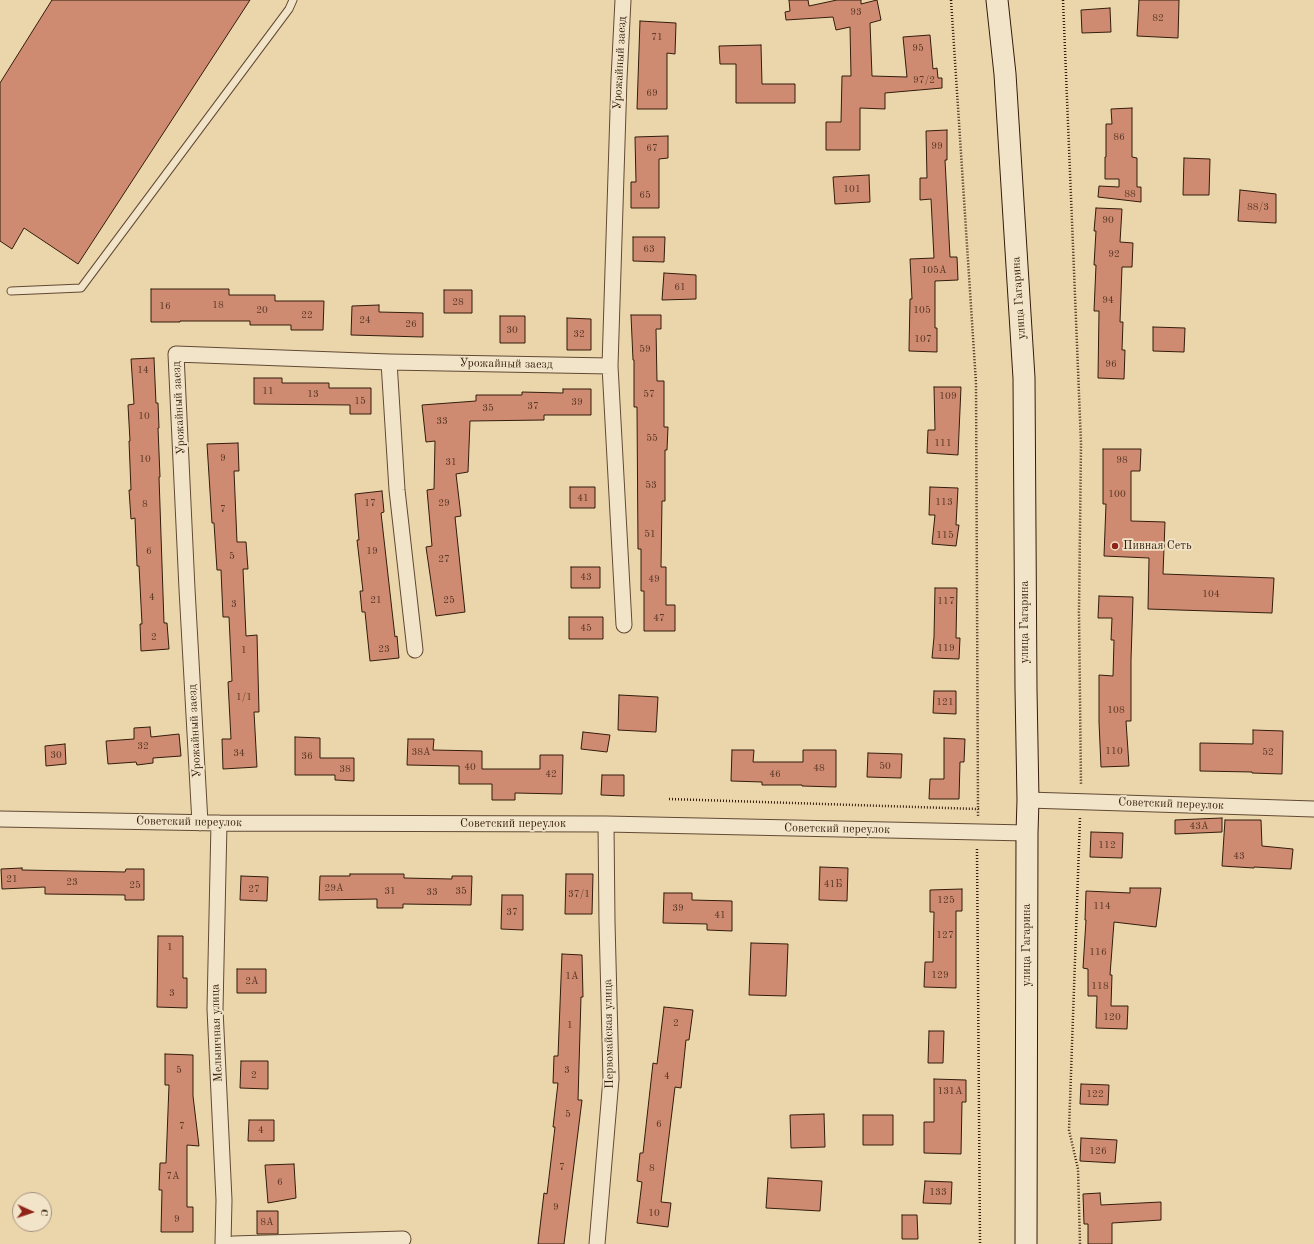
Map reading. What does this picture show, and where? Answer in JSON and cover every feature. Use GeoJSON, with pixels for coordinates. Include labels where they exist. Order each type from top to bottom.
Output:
{"type":"FeatureCollection","features":[{"type":"Feature","properties":{"kind":"main road","name":"улица Гагарина"},"geometry":{"type":"LineString","coordinates":[[997,0],[1005,74],[1024,378],[1028,800],[1026,1244]]}},
{"type":"Feature","properties":{"kind":"street","name":"Урожайный заезд"},"geometry":{"type":"LineString","coordinates":[[623,0],[610,366],[624,625]]}},
{"type":"Feature","properties":{"kind":"street","name":"Урожайный заезд"},"geometry":{"type":"LineString","coordinates":[[200,823],[176,354],[389,362],[610,366]]}},
{"type":"Feature","properties":{"kind":"street"},"geometry":{"type":"LineString","coordinates":[[389,362],[397,490],[415,650]]}},
{"type":"Feature","properties":{"kind":"street","name":"Советский переулок"},"geometry":{"type":"LineString","coordinates":[[1028,800],[1314,809]]}},
{"type":"Feature","properties":{"kind":"street","name":"Советский переулок"},"geometry":{"type":"LineString","coordinates":[[0,820],[200,823],[606,824],[1027,833]]}},
{"type":"Feature","properties":{"kind":"street","name":"Мельничная улица"},"geometry":{"type":"LineString","coordinates":[[219,823],[215,1009],[224,1200],[223,1244]]}},
{"type":"Feature","properties":{"kind":"street","name":"Первомайская улица"},"geometry":{"type":"LineString","coordinates":[[598,1244],[611,1079],[606,824]]}},
{"type":"Feature","properties":{"kind":"street"},"geometry":{"type":"LineString","coordinates":[[233,1244],[403,1239]]}},
{"type":"Feature","properties":{"kind":"lane"},"geometry":{"type":"LineString","coordinates":[[12,291],[81,288],[289,9],[293,0]]}},
{"type":"Feature","properties":{"kind":"path"},"geometry":{"type":"LineString","coordinates":[[951,0],[976,383],[980,1244]]}},
{"type":"Feature","properties":{"kind":"path"},"geometry":{"type":"LineString","coordinates":[[1063,0],[1081,443],[1079,612],[1081,802],[1069,1130],[1078,1169],[1080,1244]]}},
{"type":"Feature","properties":{"kind":"path"},"geometry":{"type":"LineString","coordinates":[[669,799],[978,809]]}},
{"type":"Feature","properties":{"kind":"building"},"geometry":{"type":"Polygon","coordinates":[[[52,0],[250,0],[78,264],[24,228],[12,249],[0,241],[0,83],[52,0]]]}},
{"type":"Feature","properties":{"kind":"building"},"geometry":{"type":"Polygon","coordinates":[[[789,0],[808,0],[809,6],[837,0],[861,0],[861,4],[877,0],[881,20],[870,23],[872,76],[907,77],[903,37],[930,35],[933,69],[937,68],[938,78],[942,78],[942,88],[885,93],[885,109],[860,108],[860,150],[826,150],[826,122],[841,122],[842,76],[851,76],[850,27],[836,30],[833,17],[786,20],[785,12],[790,11],[789,0]]]}},
{"type":"Feature","properties":{"kind":"building"},"geometry":{"type":"Polygon","coordinates":[[[1139,0],[1179,0],[1178,38],[1137,36],[1139,0]]]}},
{"type":"Feature","properties":{"kind":"building"},"geometry":{"type":"Polygon","coordinates":[[[1110,8],[1111,32],[1082,33],[1081,10],[1110,8]]]}},
{"type":"Feature","properties":{"kind":"building"},"geometry":{"type":"Polygon","coordinates":[[[640,21],[676,23],[675,54],[667,53],[667,109],[637,109],[640,21]]]}},
{"type":"Feature","properties":{"kind":"building"},"geometry":{"type":"Polygon","coordinates":[[[761,45],[762,84],[795,84],[795,103],[736,103],[736,64],[720,64],[719,46],[761,45]]]}},
{"type":"Feature","properties":{"kind":"building"},"geometry":{"type":"Polygon","coordinates":[[[1132,108],[1132,157],[1137,158],[1137,187],[1141,187],[1141,202],[1098,197],[1099,186],[1119,187],[1119,179],[1105,179],[1106,124],[1112,124],[1111,109],[1132,108]]]}},
{"type":"Feature","properties":{"kind":"building"},"geometry":{"type":"Polygon","coordinates":[[[947,130],[947,160],[945,160],[950,257],[957,257],[958,280],[935,281],[935,328],[937,328],[937,352],[909,351],[910,299],[912,299],[910,259],[934,258],[931,199],[920,200],[920,178],[927,178],[926,131],[947,130]]]}},
{"type":"Feature","properties":{"kind":"building"},"geometry":{"type":"Polygon","coordinates":[[[668,136],[668,158],[659,159],[659,208],[631,208],[631,182],[636,182],[635,137],[668,136]]]}},
{"type":"Feature","properties":{"kind":"building"},"geometry":{"type":"Polygon","coordinates":[[[1184,158],[1210,159],[1209,195],[1183,195],[1184,158]]]}},
{"type":"Feature","properties":{"kind":"building"},"geometry":{"type":"Polygon","coordinates":[[[869,175],[870,202],[835,204],[833,177],[869,175]]]}},
{"type":"Feature","properties":{"kind":"building"},"geometry":{"type":"Polygon","coordinates":[[[1240,190],[1276,194],[1276,223],[1238,221],[1240,190]]]}},
{"type":"Feature","properties":{"kind":"building"},"geometry":{"type":"Polygon","coordinates":[[[1096,208],[1122,209],[1120,242],[1133,243],[1132,267],[1122,267],[1120,322],[1123,322],[1122,350],[1125,350],[1124,379],[1098,378],[1099,311],[1094,311],[1096,231],[1094,231],[1096,208]]]}},
{"type":"Feature","properties":{"kind":"building"},"geometry":{"type":"Polygon","coordinates":[[[633,237],[665,237],[664,262],[633,261],[633,237]]]}},
{"type":"Feature","properties":{"kind":"building"},"geometry":{"type":"Polygon","coordinates":[[[664,273],[696,275],[696,299],[662,300],[664,273]]]}},
{"type":"Feature","properties":{"kind":"building"},"geometry":{"type":"Polygon","coordinates":[[[151,289],[229,289],[229,295],[275,295],[275,301],[324,301],[323,330],[291,330],[291,325],[250,325],[250,321],[151,322],[151,289]]]}},
{"type":"Feature","properties":{"kind":"building"},"geometry":{"type":"Polygon","coordinates":[[[444,290],[472,290],[472,313],[444,313],[444,290]]]}},
{"type":"Feature","properties":{"kind":"building"},"geometry":{"type":"Polygon","coordinates":[[[379,305],[379,312],[423,313],[423,337],[351,335],[352,306],[379,305]]]}},
{"type":"Feature","properties":{"kind":"building"},"geometry":{"type":"Polygon","coordinates":[[[631,315],[661,315],[661,329],[656,329],[657,381],[664,381],[664,427],[668,427],[667,450],[665,450],[665,501],[662,501],[661,567],[666,567],[666,605],[675,605],[675,631],[644,631],[644,591],[641,591],[641,549],[638,549],[637,407],[634,407],[634,360],[631,315]]]}},
{"type":"Feature","properties":{"kind":"building"},"geometry":{"type":"Polygon","coordinates":[[[500,316],[525,316],[525,343],[500,343],[500,316]]]}},
{"type":"Feature","properties":{"kind":"building"},"geometry":{"type":"Polygon","coordinates":[[[567,318],[591,319],[591,350],[567,350],[567,318]]]}},
{"type":"Feature","properties":{"kind":"building"},"geometry":{"type":"Polygon","coordinates":[[[1153,327],[1185,328],[1184,352],[1153,351],[1153,327]]]}},
{"type":"Feature","properties":{"kind":"building"},"geometry":{"type":"Polygon","coordinates":[[[154,358],[156,403],[158,403],[159,428],[159,477],[164,623],[167,623],[169,649],[141,651],[140,624],[142,624],[139,566],[137,566],[135,518],[131,519],[129,490],[131,490],[128,405],[134,404],[131,359],[154,358]]]}},
{"type":"Feature","properties":{"kind":"building"},"geometry":{"type":"Polygon","coordinates":[[[254,378],[282,378],[282,383],[329,383],[329,388],[371,388],[371,414],[350,414],[350,405],[254,404],[254,378]]]}},
{"type":"Feature","properties":{"kind":"building"},"geometry":{"type":"Polygon","coordinates":[[[934,387],[961,387],[958,455],[927,453],[928,430],[935,430],[934,387]]]}},
{"type":"Feature","properties":{"kind":"building"},"geometry":{"type":"Polygon","coordinates":[[[563,389],[591,389],[591,415],[544,415],[544,420],[470,421],[468,472],[456,474],[461,516],[455,517],[465,612],[436,616],[426,547],[432,546],[427,490],[434,489],[435,441],[426,442],[422,405],[476,401],[476,395],[522,395],[522,392],[563,393],[563,389]]]}},
{"type":"Feature","properties":{"kind":"building"},"geometry":{"type":"Polygon","coordinates":[[[238,443],[239,471],[234,471],[237,542],[246,542],[248,569],[243,569],[246,636],[257,635],[259,712],[254,712],[257,767],[223,769],[222,739],[231,739],[228,682],[232,681],[229,617],[223,617],[221,570],[217,570],[214,523],[212,523],[207,444],[238,443]]]}},
{"type":"Feature","properties":{"kind":"building"},"geometry":{"type":"Polygon","coordinates":[[[1103,449],[1141,449],[1140,471],[1131,471],[1131,521],[1165,522],[1163,574],[1274,578],[1272,613],[1148,609],[1149,558],[1104,556],[1106,504],[1103,504],[1103,449]]]}},
{"type":"Feature","properties":{"kind":"building"},"geometry":{"type":"Polygon","coordinates":[[[570,487],[595,487],[595,508],[570,508],[570,487]]]}},
{"type":"Feature","properties":{"kind":"building"},"geometry":{"type":"Polygon","coordinates":[[[930,487],[958,488],[956,525],[959,525],[956,546],[932,544],[935,515],[929,515],[930,487]]]}},
{"type":"Feature","properties":{"kind":"building"},"geometry":{"type":"Polygon","coordinates":[[[382,491],[384,512],[381,513],[395,637],[397,636],[399,658],[370,661],[365,612],[362,612],[360,591],[363,591],[357,540],[359,540],[355,494],[382,491]]]}},
{"type":"Feature","properties":{"kind":"building"},"geometry":{"type":"Polygon","coordinates":[[[571,567],[600,567],[600,588],[571,588],[571,567]]]}},
{"type":"Feature","properties":{"kind":"building"},"geometry":{"type":"Polygon","coordinates":[[[935,588],[957,588],[956,638],[960,638],[959,659],[932,658],[935,588]]]}},
{"type":"Feature","properties":{"kind":"building"},"geometry":{"type":"Polygon","coordinates":[[[1099,596],[1133,597],[1131,721],[1126,721],[1129,766],[1101,767],[1099,675],[1113,676],[1114,640],[1111,640],[1112,618],[1098,618],[1099,596]]]}},
{"type":"Feature","properties":{"kind":"building"},"geometry":{"type":"Polygon","coordinates":[[[569,617],[603,617],[603,639],[569,639],[569,617]]]}},
{"type":"Feature","properties":{"kind":"building"},"geometry":{"type":"Polygon","coordinates":[[[934,691],[956,691],[956,714],[933,713],[934,691]]]}},
{"type":"Feature","properties":{"kind":"building"},"geometry":{"type":"Polygon","coordinates":[[[619,695],[658,697],[656,732],[618,730],[619,695]]]}},
{"type":"Feature","properties":{"kind":"building"},"geometry":{"type":"Polygon","coordinates":[[[150,727],[151,737],[179,734],[181,756],[153,758],[153,763],[137,765],[136,762],[108,764],[106,741],[134,739],[134,728],[150,727]]]}},
{"type":"Feature","properties":{"kind":"building"},"geometry":{"type":"Polygon","coordinates":[[[1253,730],[1283,731],[1282,774],[1200,771],[1200,743],[1253,744],[1253,730]]]}},
{"type":"Feature","properties":{"kind":"building"},"geometry":{"type":"Polygon","coordinates":[[[583,732],[610,735],[607,752],[581,749],[583,732]]]}},
{"type":"Feature","properties":{"kind":"building"},"geometry":{"type":"Polygon","coordinates":[[[295,737],[320,738],[320,758],[354,758],[354,781],[335,780],[335,775],[295,775],[295,737]]]}},
{"type":"Feature","properties":{"kind":"building"},"geometry":{"type":"Polygon","coordinates":[[[944,738],[965,739],[964,762],[960,762],[959,799],[929,799],[930,779],[944,779],[944,738]]]}},
{"type":"Feature","properties":{"kind":"building"},"geometry":{"type":"Polygon","coordinates":[[[408,739],[434,739],[433,750],[482,751],[482,769],[540,769],[540,755],[563,755],[562,794],[515,793],[515,800],[492,800],[492,784],[459,784],[459,766],[407,765],[408,739]]]}},
{"type":"Feature","properties":{"kind":"building"},"geometry":{"type":"Polygon","coordinates":[[[65,744],[66,764],[46,766],[45,746],[65,744]]]}},
{"type":"Feature","properties":{"kind":"building"},"geometry":{"type":"Polygon","coordinates":[[[732,750],[754,750],[753,762],[803,762],[803,750],[836,750],[836,787],[762,785],[762,782],[731,781],[732,750]]]}},
{"type":"Feature","properties":{"kind":"building"},"geometry":{"type":"Polygon","coordinates":[[[868,753],[902,754],[901,778],[867,777],[868,753]]]}},
{"type":"Feature","properties":{"kind":"building"},"geometry":{"type":"Polygon","coordinates":[[[602,775],[624,775],[624,796],[601,795],[602,775]]]}},
{"type":"Feature","properties":{"kind":"building"},"geometry":{"type":"Polygon","coordinates":[[[1222,818],[1222,832],[1175,834],[1175,820],[1222,818]]]}},
{"type":"Feature","properties":{"kind":"building"},"geometry":{"type":"Polygon","coordinates":[[[1225,820],[1261,820],[1262,846],[1293,849],[1291,869],[1222,866],[1225,820]]]}},
{"type":"Feature","properties":{"kind":"building"},"geometry":{"type":"Polygon","coordinates":[[[1091,832],[1123,833],[1122,858],[1090,857],[1091,832]]]}},
{"type":"Feature","properties":{"kind":"building"},"geometry":{"type":"Polygon","coordinates":[[[820,867],[848,868],[847,901],[819,900],[820,867]]]}},
{"type":"Feature","properties":{"kind":"building"},"geometry":{"type":"Polygon","coordinates":[[[22,868],[22,870],[125,872],[126,869],[144,869],[144,900],[125,900],[125,895],[45,894],[45,887],[2,889],[1,869],[22,868]]]}},
{"type":"Feature","properties":{"kind":"building"},"geometry":{"type":"Polygon","coordinates":[[[350,874],[404,874],[404,878],[452,879],[452,876],[472,876],[471,905],[403,904],[403,908],[377,908],[377,899],[319,900],[320,876],[350,876],[350,874]]]}},
{"type":"Feature","properties":{"kind":"building"},"geometry":{"type":"Polygon","coordinates":[[[566,874],[593,874],[592,914],[565,914],[566,874]]]}},
{"type":"Feature","properties":{"kind":"building"},"geometry":{"type":"Polygon","coordinates":[[[241,876],[268,877],[267,901],[240,900],[241,876]]]}},
{"type":"Feature","properties":{"kind":"building"},"geometry":{"type":"Polygon","coordinates":[[[1130,888],[1161,888],[1156,927],[1114,922],[1110,975],[1112,975],[1111,1006],[1128,1006],[1127,1029],[1096,1028],[1097,996],[1088,996],[1088,969],[1083,968],[1086,891],[1130,893],[1130,888]]]}},
{"type":"Feature","properties":{"kind":"building"},"geometry":{"type":"Polygon","coordinates":[[[962,889],[962,911],[956,911],[956,988],[924,987],[925,962],[933,962],[934,912],[930,912],[930,890],[962,889]]]}},
{"type":"Feature","properties":{"kind":"building"},"geometry":{"type":"Polygon","coordinates":[[[664,893],[692,893],[692,900],[732,901],[732,931],[707,930],[707,924],[663,923],[664,893]]]}},
{"type":"Feature","properties":{"kind":"building"},"geometry":{"type":"Polygon","coordinates":[[[502,895],[523,895],[523,930],[501,929],[502,895]]]}},
{"type":"Feature","properties":{"kind":"building"},"geometry":{"type":"Polygon","coordinates":[[[158,936],[183,936],[183,978],[187,978],[187,1008],[157,1007],[158,936]]]}},
{"type":"Feature","properties":{"kind":"building"},"geometry":{"type":"Polygon","coordinates":[[[751,943],[788,944],[786,996],[749,995],[751,943]]]}},
{"type":"Feature","properties":{"kind":"building"},"geometry":{"type":"Polygon","coordinates":[[[562,954],[582,955],[583,997],[581,997],[578,1100],[582,1100],[564,1244],[538,1244],[544,1193],[547,1194],[555,1127],[553,1127],[558,1083],[553,1083],[554,1056],[558,1056],[562,954]]]}},
{"type":"Feature","properties":{"kind":"building"},"geometry":{"type":"Polygon","coordinates":[[[237,969],[266,969],[266,993],[237,993],[237,969]]]}},
{"type":"Feature","properties":{"kind":"building"},"geometry":{"type":"Polygon","coordinates":[[[664,1007],[693,1010],[689,1040],[686,1040],[681,1088],[675,1087],[661,1202],[671,1203],[668,1227],[637,1223],[642,1182],[637,1181],[640,1153],[643,1153],[653,1063],[657,1064],[664,1007]]]}},
{"type":"Feature","properties":{"kind":"building"},"geometry":{"type":"Polygon","coordinates":[[[929,1031],[944,1031],[943,1063],[928,1063],[929,1031]]]}},
{"type":"Feature","properties":{"kind":"building"},"geometry":{"type":"Polygon","coordinates":[[[165,1054],[193,1055],[193,1096],[199,1146],[187,1145],[187,1207],[193,1207],[193,1232],[161,1232],[162,1190],[159,1190],[160,1163],[166,1163],[169,1085],[165,1085],[165,1054]]]}},
{"type":"Feature","properties":{"kind":"building"},"geometry":{"type":"Polygon","coordinates":[[[241,1061],[268,1061],[268,1089],[240,1088],[241,1061]]]}},
{"type":"Feature","properties":{"kind":"building"},"geometry":{"type":"Polygon","coordinates":[[[934,1079],[966,1080],[966,1102],[962,1102],[961,1154],[924,1153],[924,1122],[934,1122],[934,1079]]]}},
{"type":"Feature","properties":{"kind":"building"},"geometry":{"type":"Polygon","coordinates":[[[1081,1084],[1109,1085],[1108,1105],[1080,1104],[1081,1084]]]}},
{"type":"Feature","properties":{"kind":"building"},"geometry":{"type":"Polygon","coordinates":[[[824,1114],[825,1147],[791,1148],[790,1115],[824,1114]]]}},
{"type":"Feature","properties":{"kind":"building"},"geometry":{"type":"Polygon","coordinates":[[[863,1115],[893,1115],[893,1145],[863,1145],[863,1115]]]}},
{"type":"Feature","properties":{"kind":"building"},"geometry":{"type":"Polygon","coordinates":[[[249,1120],[274,1120],[274,1141],[248,1141],[249,1120]]]}},
{"type":"Feature","properties":{"kind":"building"},"geometry":{"type":"Polygon","coordinates":[[[1081,1138],[1117,1140],[1115,1163],[1080,1161],[1081,1138]]]}},
{"type":"Feature","properties":{"kind":"building"},"geometry":{"type":"Polygon","coordinates":[[[294,1164],[296,1198],[268,1203],[265,1165],[294,1164]]]}},
{"type":"Feature","properties":{"kind":"building"},"geometry":{"type":"Polygon","coordinates":[[[768,1178],[822,1181],[820,1211],[766,1208],[768,1178]]]}},
{"type":"Feature","properties":{"kind":"building"},"geometry":{"type":"Polygon","coordinates":[[[925,1181],[952,1182],[951,1204],[923,1203],[925,1181]]]}},
{"type":"Feature","properties":{"kind":"building"},"geometry":{"type":"Polygon","coordinates":[[[1100,1193],[1101,1205],[1161,1202],[1161,1220],[1112,1223],[1112,1244],[1088,1244],[1088,1224],[1084,1224],[1083,1194],[1100,1193]]]}},
{"type":"Feature","properties":{"kind":"building"},"geometry":{"type":"Polygon","coordinates":[[[257,1211],[278,1211],[278,1234],[257,1234],[257,1211]]]}},
{"type":"Feature","properties":{"kind":"building"},"geometry":{"type":"Polygon","coordinates":[[[902,1215],[917,1215],[918,1239],[902,1239],[902,1215]]]}},
{"type":"Feature","properties":{"kind":"place","name":"Пивная Сеть"},"geometry":{"type":"Point","coordinates":[1115,546]}}]}
